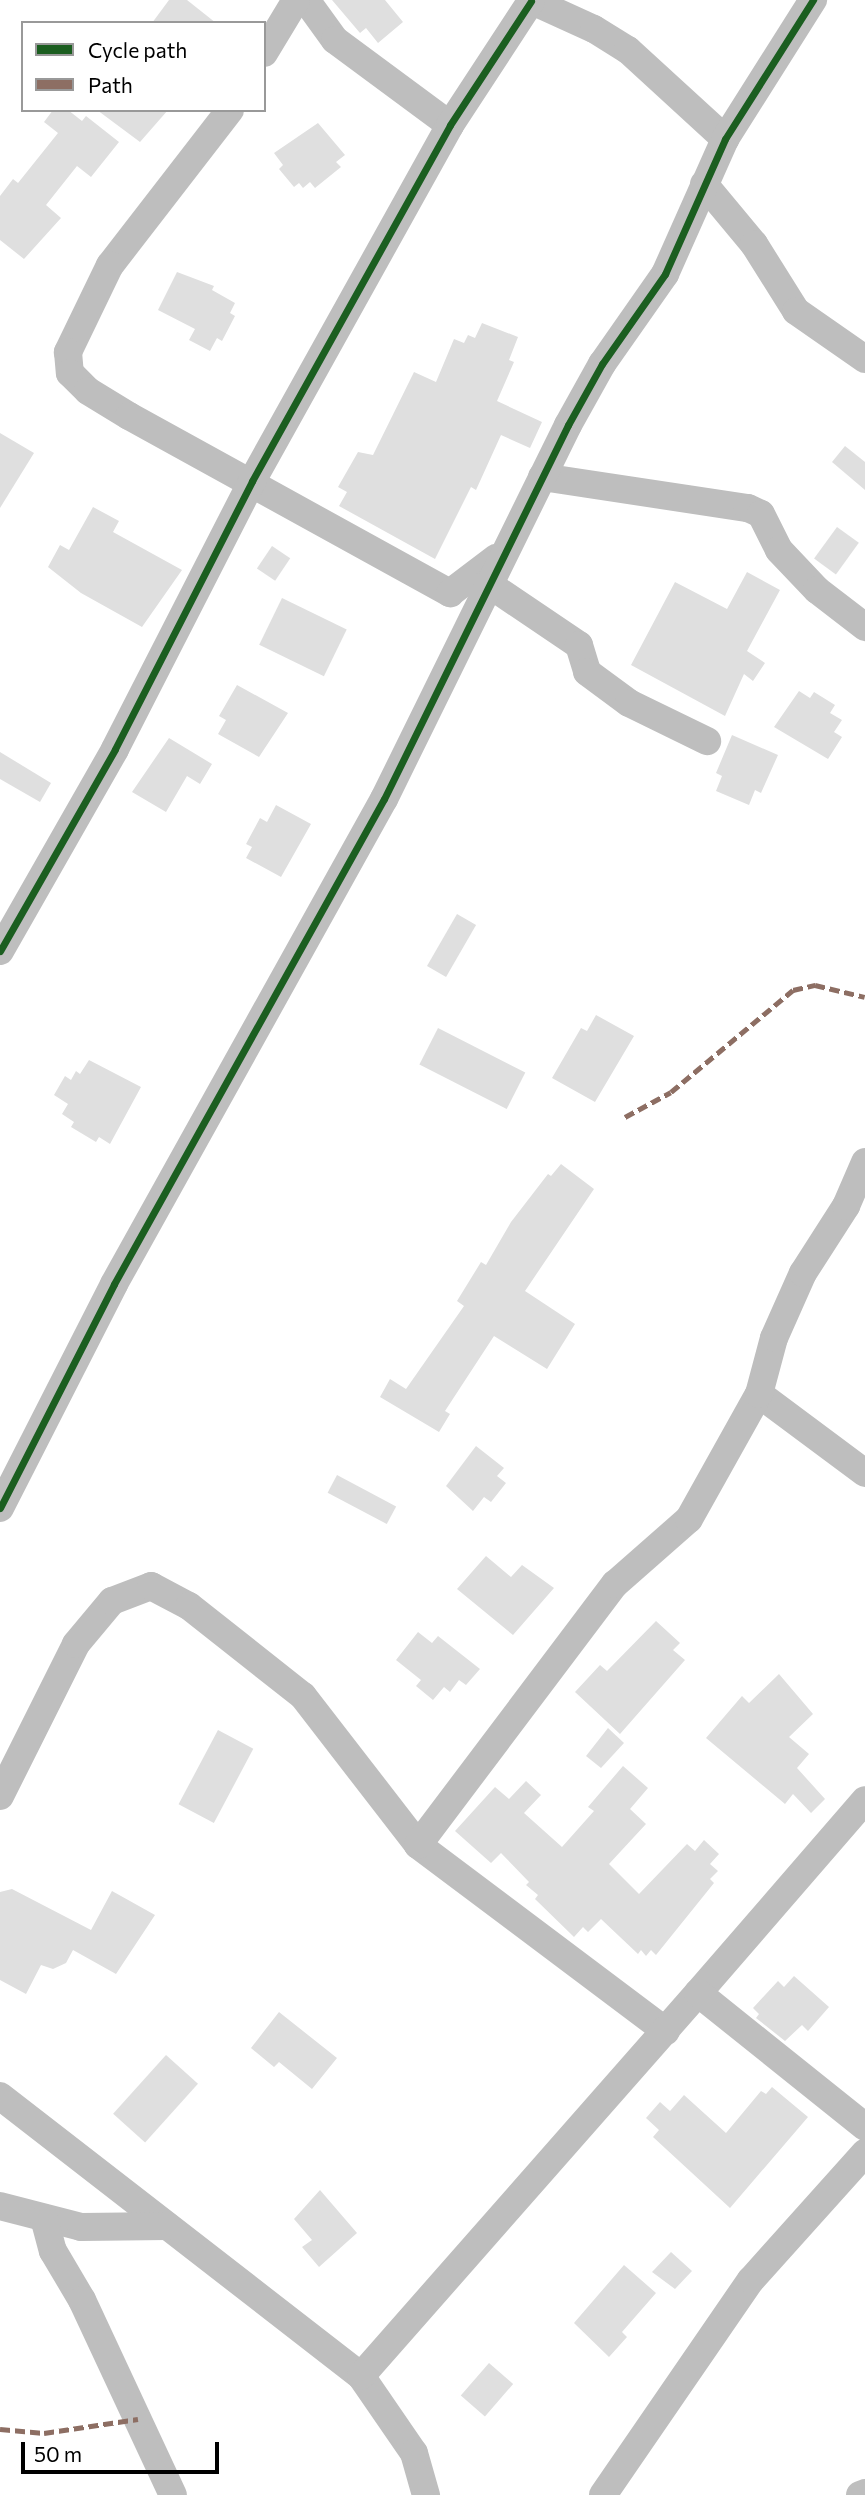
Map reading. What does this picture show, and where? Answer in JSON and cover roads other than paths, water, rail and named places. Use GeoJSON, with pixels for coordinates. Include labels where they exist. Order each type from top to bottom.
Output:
{"type":"FeatureCollection","features":[{"type":"Feature","properties":{"kind":"street"},"geometry":{"type":"LineString","coordinates":[[266,50],[296,0]]}},
{"type":"Feature","properties":{"kind":"street"},"geometry":{"type":"LineString","coordinates":[[306,0],[335,40],[450,125]]}},
{"type":"Feature","properties":{"kind":"street"},"geometry":{"type":"LineString","coordinates":[[0,951],[115,749],[252,481],[450,125],[531,0],[594,29],[628,50],[725,139]]}},
{"type":"Feature","properties":{"kind":"street"},"geometry":{"type":"LineString","coordinates":[[0,1508],[114,1284],[384,799],[487,583],[602,364],[665,274],[725,139],[813,0]]}},
{"type":"Feature","properties":{"kind":"street"},"geometry":{"type":"LineString","coordinates":[[228,112],[110,265],[66,362],[78,383],[108,404],[252,481],[450,593],[503,552]]}},
{"type":"Feature","properties":{"kind":"street"},"geometry":{"type":"LineString","coordinates":[[704,184],[754,244],[796,311],[865,359]]}},
{"type":"Feature","properties":{"kind":"street"},"geometry":{"type":"LineString","coordinates":[[542,477],[748,508],[761,514],[779,550],[817,590],[865,627]]}},
{"type":"Feature","properties":{"kind":"street"},"geometry":{"type":"LineString","coordinates":[[487,583],[579,645],[586,672],[629,703],[707,741]]}},
{"type":"Feature","properties":{"kind":"street"},"geometry":{"type":"LineString","coordinates":[[418,1845],[615,1584],[689,1519],[759,1394],[774,1338],[803,1272],[846,1206],[865,1162]]}},
{"type":"Feature","properties":{"kind":"street"},"geometry":{"type":"LineString","coordinates":[[759,1394],[865,1472]]}},
{"type":"Feature","properties":{"kind":"street"},"geometry":{"type":"LineString","coordinates":[[0,1796],[76,1644],[112,1601],[151,1586],[190,1606],[303,1696],[418,1845],[666,2031]]}},
{"type":"Feature","properties":{"kind":"street"},"geometry":{"type":"LineString","coordinates":[[361,2376],[666,2031],[865,1800]]}},
{"type":"Feature","properties":{"kind":"street"},"geometry":{"type":"LineString","coordinates":[[698,1993],[865,2127]]}},
{"type":"Feature","properties":{"kind":"street"},"geometry":{"type":"LineString","coordinates":[[0,2096],[361,2376],[414,2453],[426,2495]]}},
{"type":"Feature","properties":{"kind":"street"},"geometry":{"type":"LineString","coordinates":[[612,2492],[751,2280],[865,2153]]}},
{"type":"Feature","properties":{"kind":"street"},"geometry":{"type":"LineString","coordinates":[[0,2206],[81,2227],[167,2225]]}},
{"type":"Feature","properties":{"kind":"street"},"geometry":{"type":"LineString","coordinates":[[44,2218],[53,2251],[82,2300],[173,2495]]}},
{"type":"Feature","properties":{"kind":"street"},"geometry":{"type":"LineString","coordinates":[[860,2495],[865,2493]]}}]}
